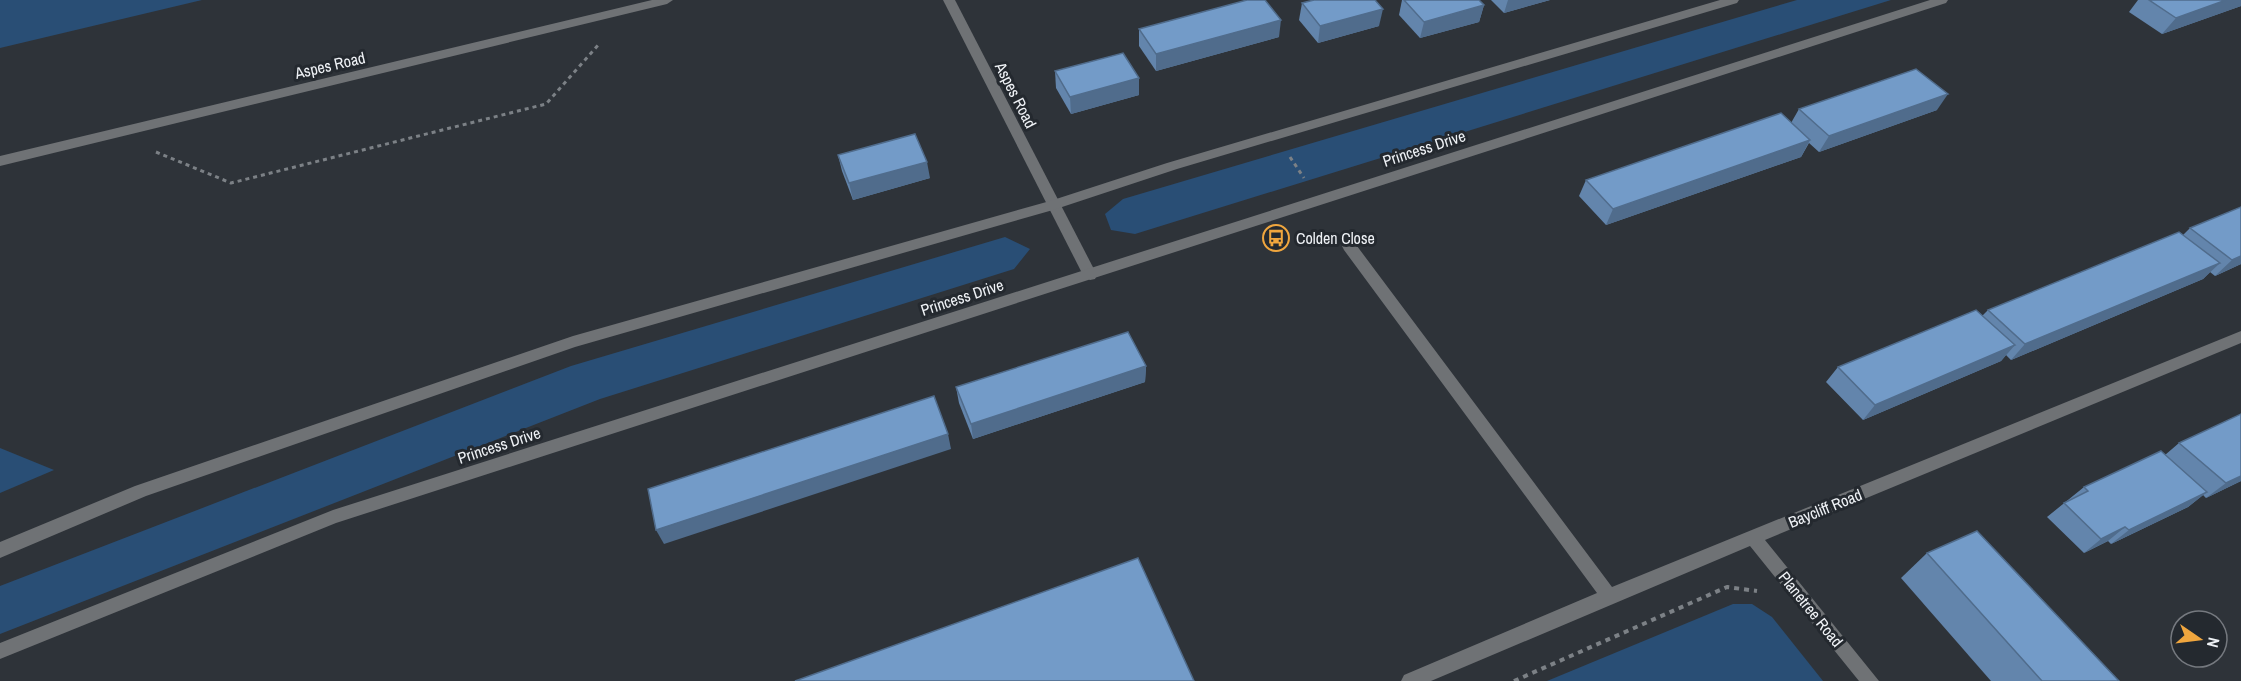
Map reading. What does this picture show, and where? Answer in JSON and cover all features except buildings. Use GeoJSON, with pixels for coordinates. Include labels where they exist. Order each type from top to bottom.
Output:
{"type":"FeatureCollection","features":[{"type":"Feature","properties":{"kind":"street","name":"Aspes Road"},"geometry":{"type":"LineString","coordinates":[[0,161],[667,0]]}},
{"type":"Feature","properties":{"kind":"street","name":"Aspes Road"},"geometry":{"type":"LineString","coordinates":[[949,0],[1090,275]]}},
{"type":"Feature","properties":{"kind":"street"},"geometry":{"type":"LineString","coordinates":[[0,550],[141,491],[573,342],[1053,205],[1172,166],[1733,0]]}},
{"type":"Feature","properties":{"kind":"street","name":"Princess Drive"},"geometry":{"type":"LineString","coordinates":[[0,651],[333,517],[1942,0]]}},
{"type":"Feature","properties":{"kind":"street"},"geometry":{"type":"LineString","coordinates":[[1349,246],[1609,596]]}},
{"type":"Feature","properties":{"kind":"street","name":"Baycliff Road"},"geometry":{"type":"LineString","coordinates":[[1410,681],[1609,596],[2241,337]]}},
{"type":"Feature","properties":{"kind":"street","name":"Planetree Road"},"geometry":{"type":"LineString","coordinates":[[1753,537],[1870,681]]}},
{"type":"Feature","properties":{"kind":"path"},"geometry":{"type":"LineString","coordinates":[[111,134],[231,183],[546,105],[630,10]]}},
{"type":"Feature","properties":{"kind":"path"},"geometry":{"type":"LineString","coordinates":[[1514,681],[1727,587],[1759,591],[1767,597]]}},
{"type":"Feature","properties":{"kind":"shaded area"},"geometry":{"type":"Polygon","coordinates":[[[0,0],[202,0],[0,48],[0,0]]]}},
{"type":"Feature","properties":{"kind":"shaded area"},"geometry":{"type":"Polygon","coordinates":[[[1797,0],[1891,0],[1135,234],[1111,230],[1105,214],[1123,199],[1797,0]]]}},
{"type":"Feature","properties":{"kind":"shaded area"},"geometry":{"type":"Polygon","coordinates":[[[1005,237],[1030,249],[1014,269],[600,399],[0,634],[0,586],[571,366],[1005,237]]]}},
{"type":"Feature","properties":{"kind":"shaded area"},"geometry":{"type":"Polygon","coordinates":[[[0,448],[54,470],[0,493],[0,448]]]}},
{"type":"Feature","properties":{"kind":"shaded area"},"geometry":{"type":"Polygon","coordinates":[[[1733,604],[1752,604],[1772,617],[1823,681],[1547,681],[1733,604]]]}},
{"type":"Feature","properties":{"kind":"place","name":"Colden Close"},"geometry":{"type":"Point","coordinates":[1276,238]}}]}
